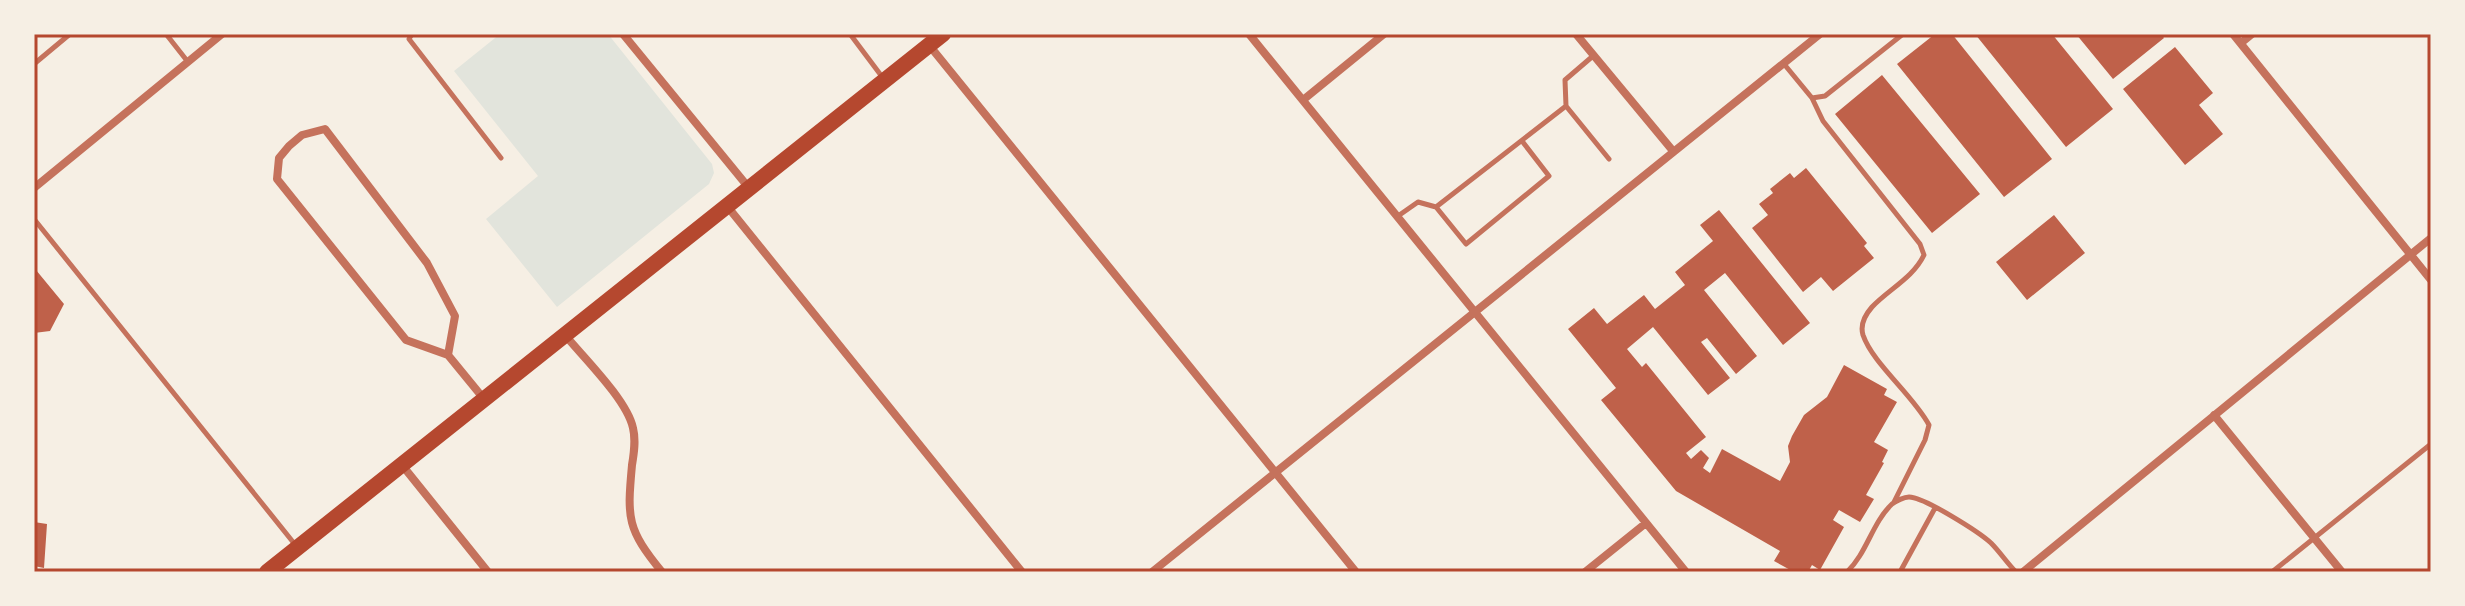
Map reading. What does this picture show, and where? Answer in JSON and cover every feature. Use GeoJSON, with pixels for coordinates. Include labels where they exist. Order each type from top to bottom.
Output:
{"type":"FeatureCollection","features":[{"type":"Feature","properties":{"kind":"main road"},"geometry":{"type":"LineString","coordinates":[[267,572],[943,34]]}},
{"type":"Feature","properties":{"kind":"street"},"geometry":{"type":"LineString","coordinates":[[34,188],[222,34]]}},
{"type":"Feature","properties":{"kind":"street"},"geometry":{"type":"LineString","coordinates":[[623,34],[749,188]]}},
{"type":"Feature","properties":{"kind":"street"},"geometry":{"type":"LineString","coordinates":[[1249,34],[1686,572]]}},
{"type":"Feature","properties":{"kind":"street"},"geometry":{"type":"LineString","coordinates":[[1303,100],[1384,34]]}},
{"type":"Feature","properties":{"kind":"street"},"geometry":{"type":"LineString","coordinates":[[1576,34],[1673,151]]}},
{"type":"Feature","properties":{"kind":"street"},"geometry":{"type":"LineString","coordinates":[[1152,572],[1820,34]]}},
{"type":"Feature","properties":{"kind":"street"},"geometry":{"type":"LineString","coordinates":[[2233,34],[2431,280]]}},
{"type":"Feature","properties":{"kind":"street"},"geometry":{"type":"LineString","coordinates":[[2241,43],[2252,34]]}},
{"type":"Feature","properties":{"kind":"street"},"geometry":{"type":"LineString","coordinates":[[929,45],[1356,572]]}},
{"type":"Feature","properties":{"kind":"street"},"geometry":{"type":"LineString","coordinates":[[448,355],[455,316],[427,263],[325,129],[302,135],[279,158],[277,179],[406,340],[448,355],[484,399]]}},
{"type":"Feature","properties":{"kind":"street"},"geometry":{"type":"LineString","coordinates":[[727,206],[1022,572]]}},
{"type":"Feature","properties":{"kind":"street"},"geometry":{"type":"LineString","coordinates":[[2023,572],[2431,238]]}},
{"type":"Feature","properties":{"kind":"street"},"geometry":{"type":"LineString","coordinates":[[564,334],[625,409],[633,428],[628,509],[633,530],[662,572]]}},
{"type":"Feature","properties":{"kind":"street"},"geometry":{"type":"LineString","coordinates":[[2214,415],[2342,572]]}},
{"type":"Feature","properties":{"kind":"street"},"geometry":{"type":"LineString","coordinates":[[402,464],[488,572]]}},
{"type":"Feature","properties":{"kind":"street"},"geometry":{"type":"LineString","coordinates":[[1585,572],[1646,523]]}},
{"type":"Feature","properties":{"kind":"lane"},"geometry":{"type":"LineString","coordinates":[[34,64],[70,34]]}},
{"type":"Feature","properties":{"kind":"lane"},"geometry":{"type":"LineString","coordinates":[[166,34],[188,62]]}},
{"type":"Feature","properties":{"kind":"lane"},"geometry":{"type":"LineString","coordinates":[[412,34],[409,39],[501,158]]}},
{"type":"Feature","properties":{"kind":"lane"},"geometry":{"type":"LineString","coordinates":[[850,34],[885,80]]}},
{"type":"Feature","properties":{"kind":"lane"},"geometry":{"type":"LineString","coordinates":[[1812,98],[1825,96],[1903,34]]}},
{"type":"Feature","properties":{"kind":"lane"},"geometry":{"type":"LineString","coordinates":[[1594,55],[1565,80],[1566,106],[1609,159]]}},
{"type":"Feature","properties":{"kind":"lane"},"geometry":{"type":"LineString","coordinates":[[1783,63],[1812,98],[1823,121],[1920,244],[1924,255],[1918,266],[1873,306],[1865,317],[1862,333],[1872,352],[1921,410],[1929,425],[1925,440],[1894,502],[1884,514],[1861,558],[1847,572]]}},
{"type":"Feature","properties":{"kind":"lane"},"geometry":{"type":"LineString","coordinates":[[1436,207],[1566,106]]}},
{"type":"Feature","properties":{"kind":"lane"},"geometry":{"type":"LineString","coordinates":[[1398,216],[1418,202],[1436,207],[1466,244],[1549,176],[1522,141]]}},
{"type":"Feature","properties":{"kind":"lane"},"geometry":{"type":"LineString","coordinates":[[34,219],[298,548]]}},
{"type":"Feature","properties":{"kind":"lane"},"geometry":{"type":"LineString","coordinates":[[2272,572],[2431,444]]}},
{"type":"Feature","properties":{"kind":"lane"},"geometry":{"type":"LineString","coordinates":[[1894,502],[1907,496],[1935,508],[1975,531],[2016,572]]}},
{"type":"Feature","properties":{"kind":"lane"},"geometry":{"type":"LineString","coordinates":[[1900,572],[1935,508]]}},
{"type":"Feature","properties":{"kind":"shaded area"},"geometry":{"type":"Polygon","coordinates":[[[500,34],[608,34],[712,164],[714,173],[709,184],[557,307],[486,219],[538,176],[454,71],[500,34]]]}},
{"type":"Feature","properties":{"kind":"building"},"geometry":{"type":"Polygon","coordinates":[[[1935,34],[1952,34],[2052,159],[2004,197],[1897,64],[1935,34]]]}},
{"type":"Feature","properties":{"kind":"building"},"geometry":{"type":"Polygon","coordinates":[[[1975,34],[2052,34],[2113,109],[2066,147],[1975,34]]]}},
{"type":"Feature","properties":{"kind":"building"},"geometry":{"type":"Polygon","coordinates":[[[2076,34],[2161,34],[2164,38],[2113,79],[2076,34]]]}},
{"type":"Feature","properties":{"kind":"building"},"geometry":{"type":"Polygon","coordinates":[[[2175,47],[2213,93],[2199,105],[2223,134],[2185,165],[2123,89],[2175,47]]]}},
{"type":"Feature","properties":{"kind":"building"},"geometry":{"type":"Polygon","coordinates":[[[1882,75],[1980,194],[1932,233],[1835,114],[1882,75]]]}},
{"type":"Feature","properties":{"kind":"building"},"geometry":{"type":"Polygon","coordinates":[[[1806,168],[1867,243],[1864,246],[1874,258],[1833,291],[1821,277],[1803,292],[1752,228],[1768,215],[1759,204],[1773,193],[1770,189],[1790,173],[1794,178],[1806,168]]]}},
{"type":"Feature","properties":{"kind":"building"},"geometry":{"type":"Polygon","coordinates":[[[1719,210],[1810,323],[1783,345],[1725,273],[1704,290],[1757,356],[1736,374],[1707,338],[1701,342],[1730,378],[1708,395],[1653,327],[1627,349],[1642,367],[1646,363],[1706,437],[1686,453],[1691,459],[1701,450],[1709,458],[1703,468],[1710,473],[1722,449],[1780,481],[1790,462],[1788,446],[1792,436],[1804,415],[1827,397],[1844,365],[1887,389],[1884,395],[1897,402],[1874,442],[1888,450],[1866,495],[1874,499],[1860,522],[1839,510],[1833,520],[1844,527],[1820,570],[1812,565],[1808,572],[1794,572],[1774,561],[1780,551],[1676,491],[1601,400],[1616,388],[1568,329],[1594,308],[1607,324],[1644,295],[1655,309],[1685,285],[1675,272],[1713,241],[1700,225],[1719,210]]]}},
{"type":"Feature","properties":{"kind":"building"},"geometry":{"type":"Polygon","coordinates":[[[2054,215],[2085,253],[2027,300],[1996,262],[2054,215]]]}},
{"type":"Feature","properties":{"kind":"building"},"geometry":{"type":"Polygon","coordinates":[[[34,271],[64,304],[50,331],[34,333],[34,271]]]}},
{"type":"Feature","properties":{"kind":"building"},"geometry":{"type":"Polygon","coordinates":[[[34,522],[47,524],[44,568],[34,566],[34,522]]]}}]}
